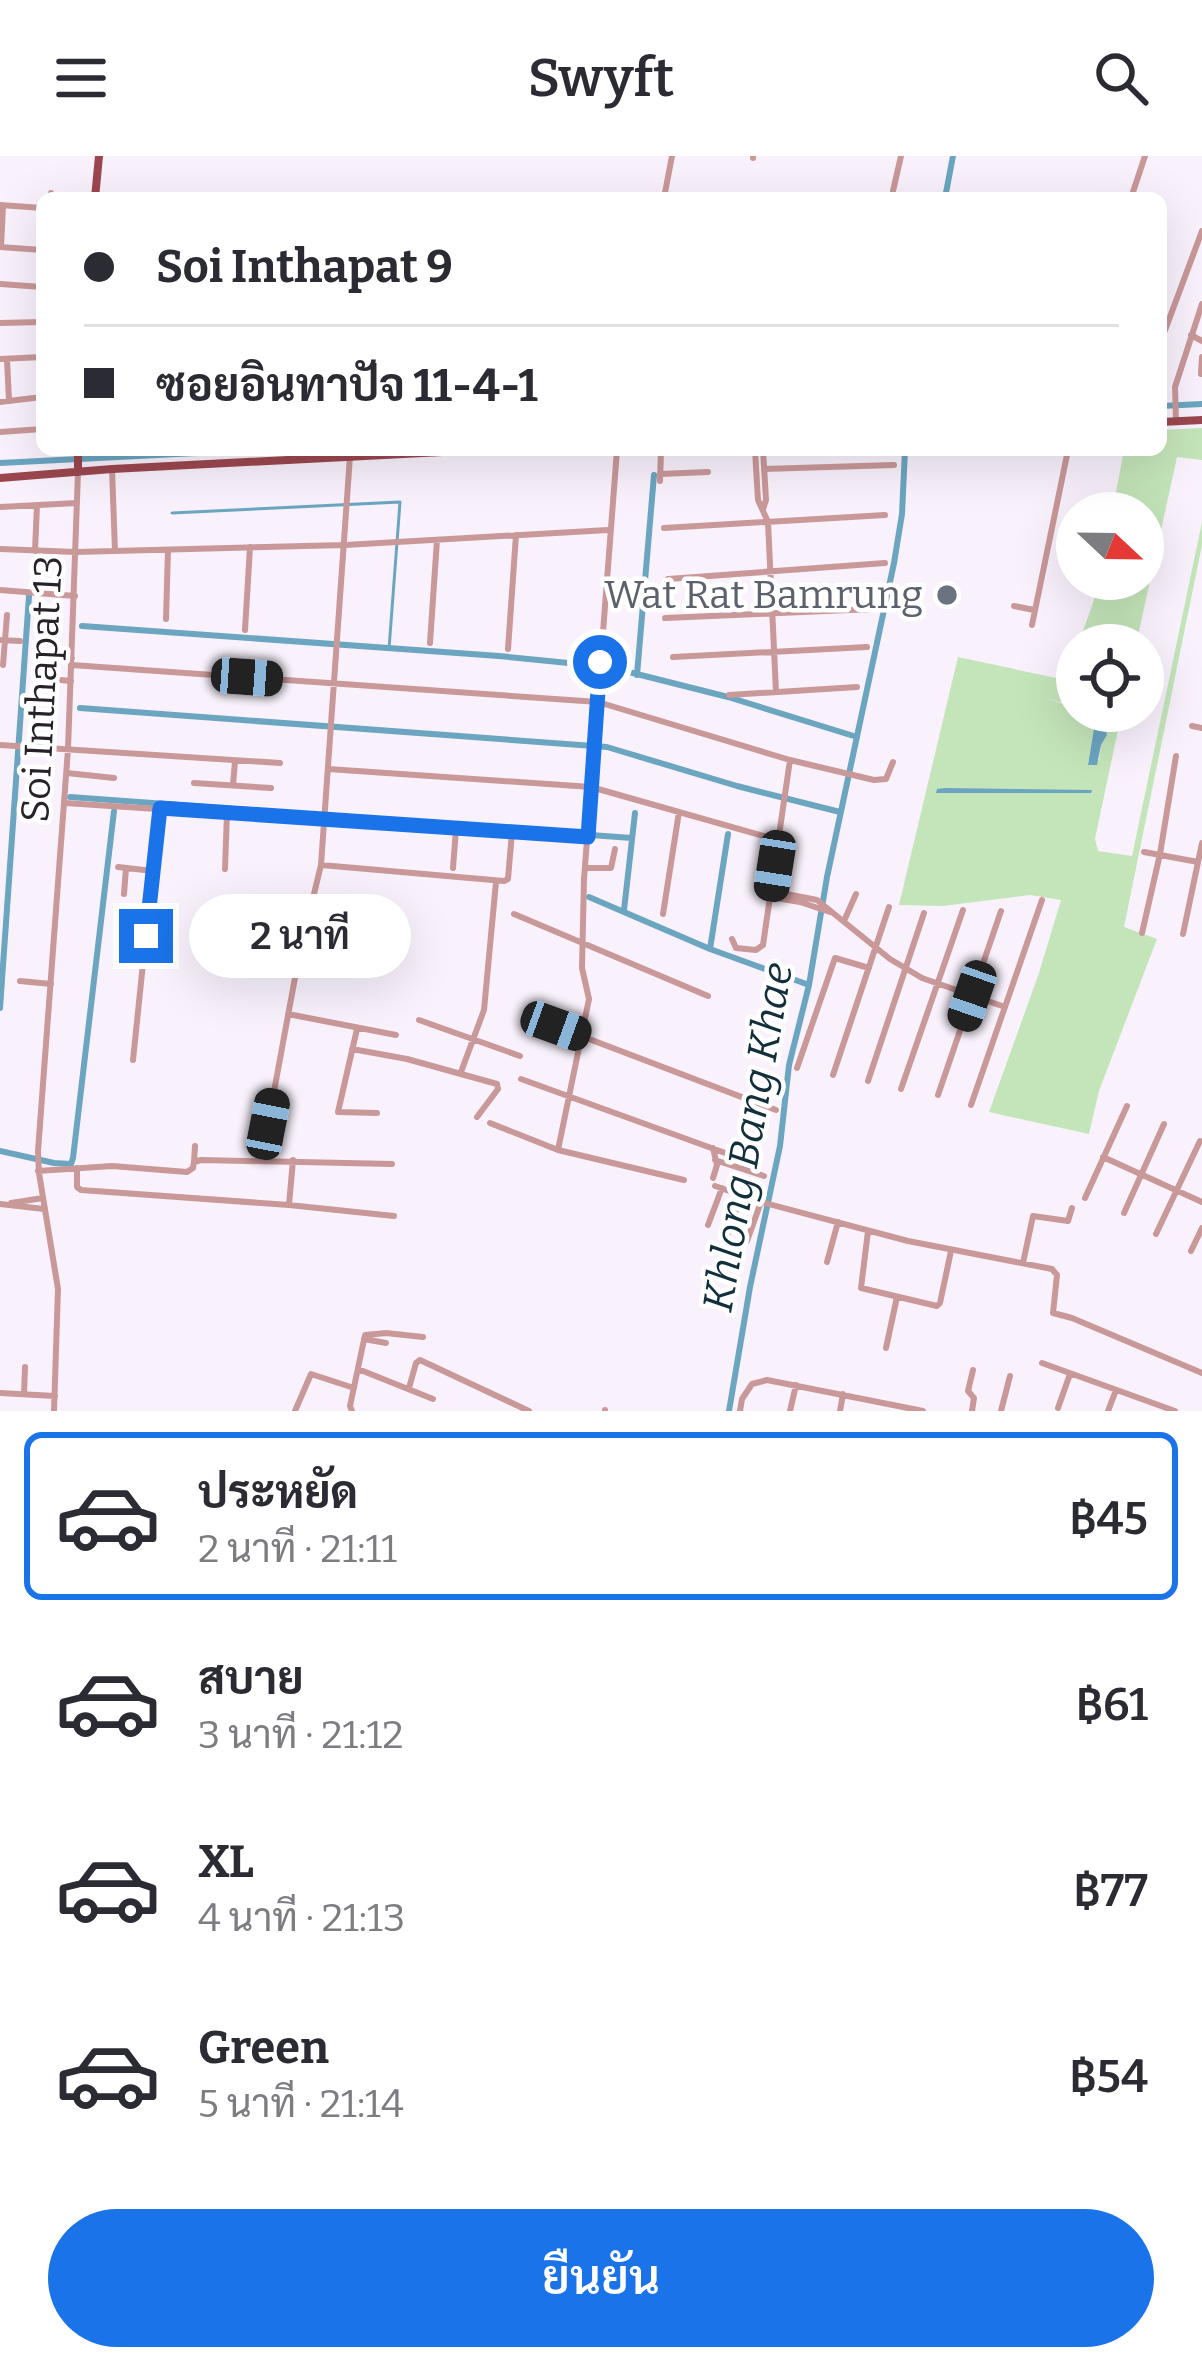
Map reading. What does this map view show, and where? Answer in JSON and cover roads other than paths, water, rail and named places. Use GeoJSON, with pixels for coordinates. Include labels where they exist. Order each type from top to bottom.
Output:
{"type":"FeatureCollection","features":[{"type":"Feature","properties":{"kind":"main road"},"geometry":{"type":"LineString","coordinates":[[95,192],[98,156]]}},
{"type":"Feature","properties":{"kind":"main road"},"geometry":{"type":"LineString","coordinates":[[1167,420],[1202,420]]}},
{"type":"Feature","properties":{"kind":"main road"},"geometry":{"type":"LineString","coordinates":[[78,456],[78,468]]}},
{"type":"Feature","properties":{"kind":"main road"},"geometry":{"type":"LineString","coordinates":[[0,478],[78,468],[350,456]]}},
{"type":"Feature","properties":{"kind":"street"},"geometry":{"type":"LineString","coordinates":[[665,192],[672,156]]}},
{"type":"Feature","properties":{"kind":"street"},"geometry":{"type":"LineString","coordinates":[[893,191],[901,156]]}},
{"type":"Feature","properties":{"kind":"street"},"geometry":{"type":"LineString","coordinates":[[1133,192],[1145,156]]}},
{"type":"Feature","properties":{"kind":"street"},"geometry":{"type":"LineString","coordinates":[[36,208],[2,206],[0,248],[36,250]]}},
{"type":"Feature","properties":{"kind":"street"},"geometry":{"type":"LineString","coordinates":[[1167,325],[1202,231]]}},
{"type":"Feature","properties":{"kind":"street"},"geometry":{"type":"LineString","coordinates":[[0,284],[36,287]]}},
{"type":"Feature","properties":{"kind":"street"},"geometry":{"type":"LineString","coordinates":[[1176,418],[1177,377],[1202,304]]}},
{"type":"Feature","properties":{"kind":"street"},"geometry":{"type":"LineString","coordinates":[[0,323],[36,322]]}},
{"type":"Feature","properties":{"kind":"street"},"geometry":{"type":"LineString","coordinates":[[1191,335],[1202,341]]}},
{"type":"Feature","properties":{"kind":"street"},"geometry":{"type":"LineString","coordinates":[[1201,374],[1202,357]]}},
{"type":"Feature","properties":{"kind":"street"},"geometry":{"type":"LineString","coordinates":[[36,360],[3,359],[5,401],[36,398]]}},
{"type":"Feature","properties":{"kind":"street"},"geometry":{"type":"LineString","coordinates":[[0,432],[36,429]]}},
{"type":"Feature","properties":{"kind":"street"},"geometry":{"type":"LineString","coordinates":[[268,1124],[321,866],[350,456]]}},
{"type":"Feature","properties":{"kind":"street"},"geometry":{"type":"LineString","coordinates":[[558,1150],[589,999],[582,968],[585,868],[615,456]]}},
{"type":"Feature","properties":{"kind":"street"},"geometry":{"type":"LineString","coordinates":[[661,456],[660,477],[708,472]]}},
{"type":"Feature","properties":{"kind":"street"},"geometry":{"type":"LineString","coordinates":[[759,456],[758,500],[768,522],[776,692]]}},
{"type":"Feature","properties":{"kind":"street"},"geometry":{"type":"LineString","coordinates":[[761,456],[764,509]]}},
{"type":"Feature","properties":{"kind":"street"},"geometry":{"type":"LineString","coordinates":[[1032,625],[1067,456]]}},
{"type":"Feature","properties":{"kind":"street"},"geometry":{"type":"LineString","coordinates":[[764,469],[894,465]]}},
{"type":"Feature","properties":{"kind":"street","name":"Soi Inthapat 13"},"geometry":{"type":"LineString","coordinates":[[54,1411],[58,1289],[38,1164],[67,773],[78,468]]}},
{"type":"Feature","properties":{"kind":"street"},"geometry":{"type":"LineString","coordinates":[[112,469],[115,551]]}},
{"type":"Feature","properties":{"kind":"street"},"geometry":{"type":"LineString","coordinates":[[0,507],[77,502]]}},
{"type":"Feature","properties":{"kind":"street"},"geometry":{"type":"LineString","coordinates":[[35,551],[37,505]]}},
{"type":"Feature","properties":{"kind":"street"},"geometry":{"type":"LineString","coordinates":[[664,528],[885,515]]}},
{"type":"Feature","properties":{"kind":"street"},"geometry":{"type":"LineString","coordinates":[[0,549],[76,552],[345,545],[609,530]]}},
{"type":"Feature","properties":{"kind":"street"},"geometry":{"type":"LineString","coordinates":[[508,649],[516,535]]}},
{"type":"Feature","properties":{"kind":"street"},"geometry":{"type":"LineString","coordinates":[[430,643],[437,540]]}},
{"type":"Feature","properties":{"kind":"street"},"geometry":{"type":"LineString","coordinates":[[245,630],[250,547]]}},
{"type":"Feature","properties":{"kind":"street"},"geometry":{"type":"LineString","coordinates":[[166,619],[168,550]]}},
{"type":"Feature","properties":{"kind":"street"},"geometry":{"type":"LineString","coordinates":[[668,579],[885,563]]}},
{"type":"Feature","properties":{"kind":"street"},"geometry":{"type":"LineString","coordinates":[[0,590],[75,596]]}},
{"type":"Feature","properties":{"kind":"street"},"geometry":{"type":"LineString","coordinates":[[1014,605],[1035,610]]}},
{"type":"Feature","properties":{"kind":"street"},"geometry":{"type":"LineString","coordinates":[[665,618],[874,609]]}},
{"type":"Feature","properties":{"kind":"street"},"geometry":{"type":"LineString","coordinates":[[3,664],[8,615]]}},
{"type":"Feature","properties":{"kind":"street"},"geometry":{"type":"LineString","coordinates":[[2,640],[20,641]]}},
{"type":"Feature","properties":{"kind":"street"},"geometry":{"type":"LineString","coordinates":[[673,657],[867,647]]}},
{"type":"Feature","properties":{"kind":"street"},"geometry":{"type":"LineString","coordinates":[[71,681],[50,679],[51,664],[72,661],[598,702],[874,780],[886,779],[893,762]]}},
{"type":"Feature","properties":{"kind":"street"},"geometry":{"type":"LineString","coordinates":[[729,694],[857,687]]}},
{"type":"Feature","properties":{"kind":"street"},"geometry":{"type":"LineString","coordinates":[[1192,726],[1202,728]]}},
{"type":"Feature","properties":{"kind":"street"},"geometry":{"type":"LineString","coordinates":[[0,746],[280,764]]}},
{"type":"Feature","properties":{"kind":"street"},"geometry":{"type":"LineString","coordinates":[[1142,933],[1176,756]]}},
{"type":"Feature","properties":{"kind":"street"},"geometry":{"type":"LineString","coordinates":[[233,785],[235,760]]}},
{"type":"Feature","properties":{"kind":"street"},"geometry":{"type":"LineString","coordinates":[[732,939],[736,948],[761,947],[790,760]]}},
{"type":"Feature","properties":{"kind":"street"},"geometry":{"type":"LineString","coordinates":[[327,769],[591,787],[778,840]]}},
{"type":"Feature","properties":{"kind":"street"},"geometry":{"type":"LineString","coordinates":[[67,773],[114,778]]}},
{"type":"Feature","properties":{"kind":"street"},"geometry":{"type":"LineString","coordinates":[[194,783],[271,788]]}},
{"type":"Feature","properties":{"kind":"street"},"geometry":{"type":"LineString","coordinates":[[65,802],[588,837]]}},
{"type":"Feature","properties":{"kind":"street"},"geometry":{"type":"LineString","coordinates":[[134,1060],[160,808]]}},
{"type":"Feature","properties":{"kind":"street"},"geometry":{"type":"LineString","coordinates":[[663,914],[679,812]]}},
{"type":"Feature","properties":{"kind":"street"},"geometry":{"type":"LineString","coordinates":[[224,869],[227,813]]}},
{"type":"Feature","properties":{"kind":"street"},"geometry":{"type":"LineString","coordinates":[[453,868],[456,828]]}},
{"type":"Feature","properties":{"kind":"street"},"geometry":{"type":"LineString","coordinates":[[321,866],[496,882],[508,878],[512,832]]}},
{"type":"Feature","properties":{"kind":"street"},"geometry":{"type":"LineString","coordinates":[[1183,934],[1202,843]]}},
{"type":"Feature","properties":{"kind":"street"},"geometry":{"type":"LineString","coordinates":[[585,868],[611,868],[615,849]]}},
{"type":"Feature","properties":{"kind":"street"},"geometry":{"type":"LineString","coordinates":[[1144,852],[1200,862]]}},
{"type":"Feature","properties":{"kind":"street"},"geometry":{"type":"LineString","coordinates":[[124,894],[122,867],[153,872]]}},
{"type":"Feature","properties":{"kind":"street"},"geometry":{"type":"LineString","coordinates":[[461,1072],[484,1010],[496,882]]}},
{"type":"Feature","properties":{"kind":"street"},"geometry":{"type":"LineString","coordinates":[[770,894],[816,904],[906,969],[1005,1007]]}},
{"type":"Feature","properties":{"kind":"street"},"geometry":{"type":"LineString","coordinates":[[844,921],[856,894]]}},
{"type":"Feature","properties":{"kind":"street"},"geometry":{"type":"LineString","coordinates":[[971,1105],[1042,900]]}},
{"type":"Feature","properties":{"kind":"street"},"geometry":{"type":"LineString","coordinates":[[833,1076],[889,907]]}},
{"type":"Feature","properties":{"kind":"street"},"geometry":{"type":"LineString","coordinates":[[901,1089],[963,910]]}},
{"type":"Feature","properties":{"kind":"street"},"geometry":{"type":"LineString","coordinates":[[938,1095],[1001,911]]}},
{"type":"Feature","properties":{"kind":"street"},"geometry":{"type":"LineString","coordinates":[[309,913],[356,920]]}},
{"type":"Feature","properties":{"kind":"street"},"geometry":{"type":"LineString","coordinates":[[868,1082],[924,913]]}},
{"type":"Feature","properties":{"kind":"street"},"geometry":{"type":"LineString","coordinates":[[514,914],[708,996]]}},
{"type":"Feature","properties":{"kind":"street"},"geometry":{"type":"LineString","coordinates":[[797,1068],[835,958],[869,968]]}},
{"type":"Feature","properties":{"kind":"street"},"geometry":{"type":"LineString","coordinates":[[20,981],[51,984]]}},
{"type":"Feature","properties":{"kind":"street"},"geometry":{"type":"LineString","coordinates":[[288,1015],[396,1035]]}},
{"type":"Feature","properties":{"kind":"street"},"geometry":{"type":"LineString","coordinates":[[531,1017],[776,1110]]}},
{"type":"Feature","properties":{"kind":"street"},"geometry":{"type":"LineString","coordinates":[[419,1020],[520,1056]]}},
{"type":"Feature","properties":{"kind":"street"},"geometry":{"type":"LineString","coordinates":[[357,1029],[338,1112],[377,1113]]}},
{"type":"Feature","properties":{"kind":"street"},"geometry":{"type":"LineString","coordinates":[[352,1049],[461,1072],[499,1086],[477,1117]]}},
{"type":"Feature","properties":{"kind":"street"},"geometry":{"type":"LineString","coordinates":[[521,1078],[739,1157]]}},
{"type":"Feature","properties":{"kind":"street"},"geometry":{"type":"LineString","coordinates":[[1085,1198],[1127,1106]]}},
{"type":"Feature","properties":{"kind":"street"},"geometry":{"type":"LineString","coordinates":[[490,1123],[558,1150],[684,1180]]}},
{"type":"Feature","properties":{"kind":"street"},"geometry":{"type":"LineString","coordinates":[[1124,1213],[1164,1124]]}},
{"type":"Feature","properties":{"kind":"street"},"geometry":{"type":"LineString","coordinates":[[1156,1234],[1199,1141]]}},
{"type":"Feature","properties":{"kind":"street"},"geometry":{"type":"LineString","coordinates":[[38,1164],[188,1172],[193,1168],[195,1146]]}},
{"type":"Feature","properties":{"kind":"street"},"geometry":{"type":"LineString","coordinates":[[709,1225],[717,1184],[713,1148]]}},
{"type":"Feature","properties":{"kind":"street"},"geometry":{"type":"LineString","coordinates":[[1103,1157],[1202,1202]]}},
{"type":"Feature","properties":{"kind":"street"},"geometry":{"type":"LineString","coordinates":[[289,1205],[292,1160]]}},
{"type":"Feature","properties":{"kind":"street"},"geometry":{"type":"LineString","coordinates":[[715,1160],[764,1176]]}},
{"type":"Feature","properties":{"kind":"street"},"geometry":{"type":"LineString","coordinates":[[194,1162],[392,1164]]}},
{"type":"Feature","properties":{"kind":"street"},"geometry":{"type":"LineString","coordinates":[[77,1168],[76,1187],[81,1190],[394,1216]]}},
{"type":"Feature","properties":{"kind":"street"},"geometry":{"type":"LineString","coordinates":[[717,1184],[742,1196],[868,1231],[1056,1272],[1053,1313],[1202,1373]]}},
{"type":"Feature","properties":{"kind":"street"},"geometry":{"type":"LineString","coordinates":[[728,1233],[742,1196]]}},
{"type":"Feature","properties":{"kind":"street"},"geometry":{"type":"LineString","coordinates":[[4,1204],[43,1198]]}},
{"type":"Feature","properties":{"kind":"street"},"geometry":{"type":"LineString","coordinates":[[747,1241],[762,1202]]}},
{"type":"Feature","properties":{"kind":"street"},"geometry":{"type":"LineString","coordinates":[[4,1204],[44,1209]]}},
{"type":"Feature","properties":{"kind":"street"},"geometry":{"type":"LineString","coordinates":[[1023,1264],[1033,1216],[1067,1221],[1072,1208]]}},
{"type":"Feature","properties":{"kind":"street"},"geometry":{"type":"LineString","coordinates":[[827,1262],[838,1222]]}},
{"type":"Feature","properties":{"kind":"street"},"geometry":{"type":"LineString","coordinates":[[1192,1251],[1202,1228]]}},
{"type":"Feature","properties":{"kind":"street"},"geometry":{"type":"LineString","coordinates":[[868,1231],[859,1286],[897,1297],[939,1305],[951,1251]]}},
{"type":"Feature","properties":{"kind":"street"},"geometry":{"type":"LineString","coordinates":[[886,1348],[897,1297]]}},
{"type":"Feature","properties":{"kind":"street"},"geometry":{"type":"LineString","coordinates":[[352,1411],[364,1339],[369,1333],[423,1337]]}},
{"type":"Feature","properties":{"kind":"street"},"geometry":{"type":"LineString","coordinates":[[364,1339],[386,1343]]}},
{"type":"Feature","properties":{"kind":"street"},"geometry":{"type":"LineString","coordinates":[[409,1388],[420,1360],[530,1411]]}},
{"type":"Feature","properties":{"kind":"street"},"geometry":{"type":"LineString","coordinates":[[1042,1364],[1174,1411]]}},
{"type":"Feature","properties":{"kind":"street"},"geometry":{"type":"LineString","coordinates":[[24,1394],[26,1367]]}},
{"type":"Feature","properties":{"kind":"street"},"geometry":{"type":"LineString","coordinates":[[358,1369],[433,1399]]}},
{"type":"Feature","properties":{"kind":"street"},"geometry":{"type":"LineString","coordinates":[[972,1411],[974,1398],[968,1391],[973,1370]]}},
{"type":"Feature","properties":{"kind":"street"},"geometry":{"type":"LineString","coordinates":[[1058,1408],[1070,1373]]}},
{"type":"Feature","properties":{"kind":"street"},"geometry":{"type":"LineString","coordinates":[[295,1411],[311,1375],[354,1388]]}},
{"type":"Feature","properties":{"kind":"street"},"geometry":{"type":"LineString","coordinates":[[1001,1411],[1010,1376]]}},
{"type":"Feature","properties":{"kind":"street"},"geometry":{"type":"LineString","coordinates":[[740,1411],[746,1392],[760,1380],[922,1411]]}},
{"type":"Feature","properties":{"kind":"street"},"geometry":{"type":"LineString","coordinates":[[790,1411],[796,1385]]}},
{"type":"Feature","properties":{"kind":"street"},"geometry":{"type":"LineString","coordinates":[[1108,1411],[1116,1390]]}},
{"type":"Feature","properties":{"kind":"street"},"geometry":{"type":"LineString","coordinates":[[0,1394],[55,1396]]}},
{"type":"Feature","properties":{"kind":"street"},"geometry":{"type":"LineString","coordinates":[[840,1411],[843,1394]]}},
{"type":"Feature","properties":{"kind":"street"},"geometry":{"type":"LineString","coordinates":[[1140,1411],[1144,1400]]}},
{"type":"Feature","properties":{"kind":"water"},"geometry":{"type":"Polygon","coordinates":[[[1093,732],[1106,732],[1097,765],[1088,765],[1093,732]]]}},
{"type":"Feature","properties":{"kind":"water"},"geometry":{"type":"Polygon","coordinates":[[[945,788],[1092,790],[936,793],[945,788]]]}},
{"type":"Feature","properties":{"kind":"waterway","name":"Khlong Bang Khae"},"geometry":{"type":"LineString","coordinates":[[946,192],[953,156]]}},
{"type":"Feature","properties":{"kind":"waterway"},"geometry":{"type":"LineString","coordinates":[[1167,406],[1202,404]]}},
{"type":"Feature","properties":{"kind":"waterway"},"geometry":{"type":"LineString","coordinates":[[0,463],[138,456]]}},
{"type":"Feature","properties":{"kind":"waterway","name":"Khlong Bang Khae"},"geometry":{"type":"LineString","coordinates":[[729,1411],[780,1146],[789,1065],[894,563],[905,456]]}},
{"type":"Feature","properties":{"kind":"waterway"},"geometry":{"type":"LineString","coordinates":[[637,675],[654,475]]}},
{"type":"Feature","properties":{"kind":"waterway"},"geometry":{"type":"LineString","coordinates":[[172,513],[400,502],[389,649]]}},
{"type":"Feature","properties":{"kind":"waterway"},"geometry":{"type":"LineString","coordinates":[[0,1008],[29,596]]}},
{"type":"Feature","properties":{"kind":"waterway"},"geometry":{"type":"LineString","coordinates":[[82,626],[609,667],[857,737]]}},
{"type":"Feature","properties":{"kind":"waterway"},"geometry":{"type":"LineString","coordinates":[[80,708],[607,747],[840,812]]}},
{"type":"Feature","properties":{"kind":"waterway"},"geometry":{"type":"LineString","coordinates":[[70,797],[632,838]]}},
{"type":"Feature","properties":{"kind":"waterway"},"geometry":{"type":"LineString","coordinates":[[0,1151],[71,1164],[114,811]]}},
{"type":"Feature","properties":{"kind":"waterway"},"geometry":{"type":"LineString","coordinates":[[624,910],[635,813]]}},
{"type":"Feature","properties":{"kind":"waterway"},"geometry":{"type":"LineString","coordinates":[[710,949],[728,834]]}},
{"type":"Feature","properties":{"kind":"waterway"},"geometry":{"type":"LineString","coordinates":[[589,897],[809,985]]}},
{"type":"Feature","properties":{"kind":"place","name":"Wat Rat Bamrung"},"geometry":{"type":"Point","coordinates":[947,595]}}]}
